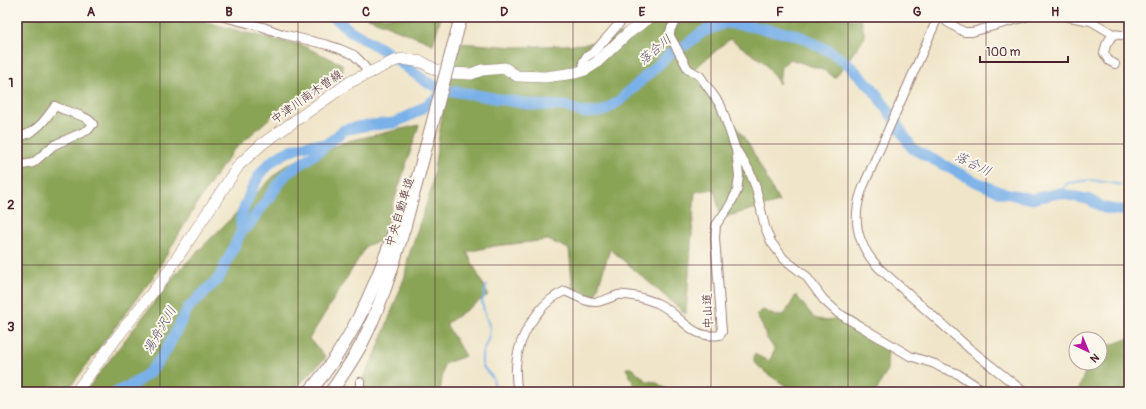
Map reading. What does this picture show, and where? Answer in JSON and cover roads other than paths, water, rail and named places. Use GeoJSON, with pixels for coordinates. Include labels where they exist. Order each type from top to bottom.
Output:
{"type":"FeatureCollection","features":[{"type":"Feature","properties":{"kind":"highway","name":"中央自動車道"},"geometry":{"type":"LineString","coordinates":[[331,392],[348,367],[368,329],[387,281],[412,174],[454,17]]}},
{"type":"Feature","properties":{"kind":"highway","name":"中央自動車道"},"geometry":{"type":"LineString","coordinates":[[309,392],[335,358],[357,322],[401,224],[461,17]]}},
{"type":"Feature","properties":{"kind":"main road","name":"中津川南木曽線"},"geometry":{"type":"LineString","coordinates":[[76,392],[163,279],[239,165],[262,144],[350,82],[398,60],[422,62],[436,70],[464,74],[471,74],[482,70],[505,68],[517,76],[545,77],[575,74],[596,63],[627,34],[650,17]]}},
{"type":"Feature","properties":{"kind":"street"},"geometry":{"type":"LineString","coordinates":[[224,17],[263,27],[298,39],[340,49],[354,55],[369,73]]}},
{"type":"Feature","properties":{"kind":"street"},"geometry":{"type":"LineString","coordinates":[[585,70],[583,62],[586,57],[594,52],[625,17]]}},
{"type":"Feature","properties":{"kind":"street","name":"中山道"},"geometry":{"type":"LineString","coordinates":[[518,392],[515,375],[517,352],[529,323],[545,304],[552,298],[565,291],[588,301],[597,302],[618,295],[648,300],[665,307],[696,332],[711,336],[720,335],[722,332],[715,238],[716,225],[730,205],[737,191],[738,176],[736,150],[721,106],[700,76],[688,69],[670,36],[669,31],[680,17]]}},
{"type":"Feature","properties":{"kind":"street"},"geometry":{"type":"LineString","coordinates":[[938,17],[874,159],[858,200],[856,211],[859,236],[868,256],[879,268],[970,349],[1024,392]]}},
{"type":"Feature","properties":{"kind":"street"},"geometry":{"type":"LineString","coordinates":[[947,22],[964,32],[972,32],[1026,17]]}},
{"type":"Feature","properties":{"kind":"street"},"geometry":{"type":"LineString","coordinates":[[1068,17],[1091,21],[1113,34],[1129,36]]}},
{"type":"Feature","properties":{"kind":"street"},"geometry":{"type":"LineString","coordinates":[[1113,34],[1106,45],[1104,53],[1109,61],[1115,64]]}},
{"type":"Feature","properties":{"kind":"street"},"geometry":{"type":"LineString","coordinates":[[17,137],[27,135],[32,132],[46,120],[55,106],[64,111],[92,120],[94,124],[88,130],[54,145],[33,163],[17,166]]}},
{"type":"Feature","properties":{"kind":"street"},"geometry":{"type":"LineString","coordinates":[[736,150],[749,170],[756,188],[765,227],[771,242],[784,259],[806,276],[823,299],[838,313],[910,356],[935,364],[958,374],[986,392]]}},
{"type":"Feature","properties":{"kind":"street"},"geometry":{"type":"LineString","coordinates":[[360,382],[360,392]]}},
{"type":"Feature","properties":{"kind":"waterway","name":"落合川"},"geometry":{"type":"LineString","coordinates":[[334,17],[349,30],[385,51],[425,81],[447,92],[453,91],[534,105],[564,106],[585,113],[604,111],[619,101],[670,54],[684,46],[704,31],[725,23],[797,35],[831,52],[847,63],[872,88],[913,149],[974,181],[1000,192],[1032,199],[1059,193],[1090,200],[1104,208],[1129,210]]}},
{"type":"Feature","properties":{"kind":"waterway","name":"湯舟沢川"},"geometry":{"type":"LineString","coordinates":[[117,392],[133,384],[149,373],[158,362],[166,351],[188,308],[219,278],[242,230],[248,226],[286,174],[319,151],[344,130],[363,126],[394,123],[415,113],[443,94]]}},
{"type":"Feature","properties":{"kind":"waterway","name":"湯舟沢川"},"geometry":{"type":"LineString","coordinates":[[242,230],[241,220],[245,206],[253,187],[263,170],[275,159],[291,150],[308,145],[324,145]]}},
{"type":"Feature","properties":{"kind":"waterway"},"geometry":{"type":"LineString","coordinates":[[1059,193],[1068,183],[1091,180],[1129,186]]}},
{"type":"Feature","properties":{"kind":"waterway"},"geometry":{"type":"LineString","coordinates":[[487,285],[482,302],[490,328],[489,336],[482,354],[482,363],[483,367],[493,378],[496,392]]}}]}
